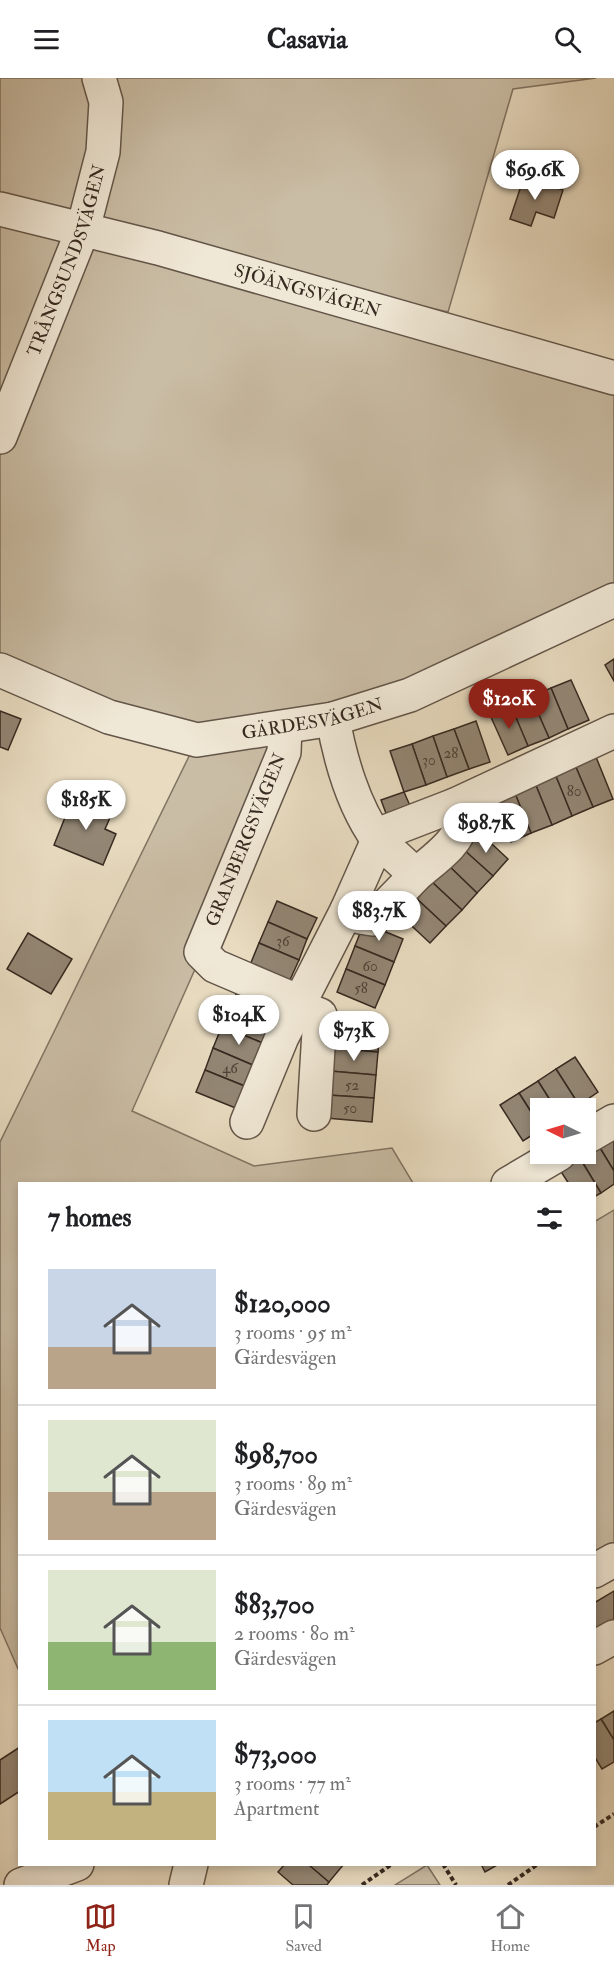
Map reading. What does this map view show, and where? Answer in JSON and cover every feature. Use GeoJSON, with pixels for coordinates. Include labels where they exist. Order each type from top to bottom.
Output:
{"type":"FeatureCollection","features":[{"type":"Feature","properties":{"kind":"street","name":"TRÅNGSUNDSVÄGEN"},"geometry":{"type":"LineString","coordinates":[[0,437],[83,229],[103,152],[106,102],[99,78]]}},
{"type":"Feature","properties":{"kind":"street","name":"SJÖÄNGSVÄGEN"},"geometry":{"type":"LineString","coordinates":[[0,209],[83,229],[614,378]]}},
{"type":"Feature","properties":{"kind":"street","name":"GÄRDESVÄGEN"},"geometry":{"type":"LineString","coordinates":[[0,670],[109,717],[197,740],[333,719],[410,695],[614,600]]}},
{"type":"Feature","properties":{"kind":"street"},"geometry":{"type":"LineString","coordinates":[[333,719],[338,751],[368,826],[378,840],[416,874]]}},
{"type":"Feature","properties":{"kind":"street","name":"GRANBERGSVÄGEN"},"geometry":{"type":"LineString","coordinates":[[285,727],[284,752],[201,952],[215,966],[290,998],[297,1006]]}},
{"type":"Feature","properties":{"kind":"street"},"geometry":{"type":"LineString","coordinates":[[247,1122],[297,1006],[347,910],[378,840],[385,832],[455,805],[614,731]]}},
{"type":"Feature","properties":{"kind":"street"},"geometry":{"type":"LineString","coordinates":[[347,910],[360,917],[373,919],[416,874],[452,841],[461,821],[455,805]]}},
{"type":"Feature","properties":{"kind":"street"},"geometry":{"type":"LineString","coordinates":[[297,1006],[320,1015],[314,1114]]}},
{"type":"Feature","properties":{"kind":"street"},"geometry":{"type":"LineString","coordinates":[[596,1132],[614,1121]]}},
{"type":"Feature","properties":{"kind":"street"},"geometry":{"type":"LineString","coordinates":[[511,1182],[542,1164]]}},
{"type":"Feature","properties":{"kind":"street"},"geometry":{"type":"LineString","coordinates":[[596,1570],[614,1560]]}},
{"type":"Feature","properties":{"kind":"street"},"geometry":{"type":"LineString","coordinates":[[596,1647],[614,1637]]}},
{"type":"Feature","properties":{"kind":"street"},"geometry":{"type":"LineString","coordinates":[[21,1885],[72,1866]]}},
{"type":"Feature","properties":{"kind":"street"},"geometry":{"type":"LineString","coordinates":[[186,1885],[191,1866]]}},
{"type":"Feature","properties":{"kind":"path"},"geometry":{"type":"LineString","coordinates":[[596,1826],[614,1814]]}},
{"type":"Feature","properties":{"kind":"path"},"geometry":{"type":"LineString","coordinates":[[362,1885],[389,1866]]}},
{"type":"Feature","properties":{"kind":"path"},"geometry":{"type":"LineString","coordinates":[[444,1866],[456,1885]]}},
{"type":"Feature","properties":{"kind":"path"},"geometry":{"type":"LineString","coordinates":[[508,1885],[535,1866]]}},
{"type":"Feature","properties":{"kind":"shaded area"},"geometry":{"type":"Polygon","coordinates":[[[0,78],[596,78],[513,89],[448,312],[4,209],[614,378],[614,601],[304,724],[132,1111],[254,1166],[392,1148],[412,1182],[18,1182],[18,1669],[0,1628],[0,1142],[197,740],[0,670],[0,78]]]}},
{"type":"Feature","properties":{"kind":"shaded area"},"geometry":{"type":"Polygon","coordinates":[[[614,1210],[614,1560],[596,1570],[596,1221],[614,1210]]]}},
{"type":"Feature","properties":{"kind":"shaded area"},"geometry":{"type":"Polygon","coordinates":[[[428,1866],[440,1885],[395,1885],[428,1866]]]}},
{"type":"Feature","properties":{"kind":"building"},"geometry":{"type":"Polygon","coordinates":[[[524,177],[563,190],[554,218],[536,212],[531,226],[510,219],[524,177]]]}},
{"type":"Feature","properties":{"kind":"building"},"geometry":{"type":"Polygon","coordinates":[[[614,659],[614,681],[605,665],[614,659]]]}},
{"type":"Feature","properties":{"kind":"building"},"geometry":{"type":"Polygon","coordinates":[[[571,680],[589,720],[568,729],[551,688],[571,680]]]}},
{"type":"Feature","properties":{"kind":"building"},"geometry":{"type":"Polygon","coordinates":[[[551,688],[568,729],[549,738],[531,697],[551,688]]]}},
{"type":"Feature","properties":{"kind":"building"},"geometry":{"type":"Polygon","coordinates":[[[531,697],[549,738],[528,746],[511,706],[531,697]]]}},
{"type":"Feature","properties":{"kind":"building"},"geometry":{"type":"Polygon","coordinates":[[[511,706],[528,746],[508,755],[490,715],[511,706]]]}},
{"type":"Feature","properties":{"kind":"building"},"geometry":{"type":"Polygon","coordinates":[[[0,711],[21,719],[8,750],[0,747],[0,711]]]}},
{"type":"Feature","properties":{"kind":"building"},"geometry":{"type":"Polygon","coordinates":[[[476,721],[490,762],[469,769],[454,729],[476,721]]]}},
{"type":"Feature","properties":{"kind":"building"},"geometry":{"type":"Polygon","coordinates":[[[454,729],[469,769],[447,777],[433,736],[454,729]]]}},
{"type":"Feature","properties":{"kind":"building"},"geometry":{"type":"Polygon","coordinates":[[[433,736],[447,777],[426,785],[412,744],[433,736]]]}},
{"type":"Feature","properties":{"kind":"building"},"geometry":{"type":"Polygon","coordinates":[[[412,744],[426,785],[404,792],[390,751],[412,744]]]}},
{"type":"Feature","properties":{"kind":"building"},"geometry":{"type":"Polygon","coordinates":[[[596,757],[613,799],[593,807],[575,765],[596,757]]]}},
{"type":"Feature","properties":{"kind":"building"},"geometry":{"type":"Polygon","coordinates":[[[575,765],[593,807],[572,816],[555,774],[575,765]]]}},
{"type":"Feature","properties":{"kind":"building"},"geometry":{"type":"Polygon","coordinates":[[[555,774],[572,816],[552,825],[535,783],[555,774]]]}},
{"type":"Feature","properties":{"kind":"building"},"geometry":{"type":"Polygon","coordinates":[[[535,783],[552,825],[531,833],[514,791],[535,783]]]}},
{"type":"Feature","properties":{"kind":"building"},"geometry":{"type":"Polygon","coordinates":[[[514,791],[531,833],[511,842],[493,800],[514,791]]]}},
{"type":"Feature","properties":{"kind":"building"},"geometry":{"type":"Polygon","coordinates":[[[404,792],[411,808],[387,816],[381,800],[404,792]]]}},
{"type":"Feature","properties":{"kind":"building"},"geometry":{"type":"Polygon","coordinates":[[[74,795],[113,811],[105,829],[116,834],[103,865],[54,845],[74,795]]]}},
{"type":"Feature","properties":{"kind":"building"},"geometry":{"type":"Polygon","coordinates":[[[479,832],[508,859],[493,876],[463,849],[479,832]]]}},
{"type":"Feature","properties":{"kind":"building"},"geometry":{"type":"Polygon","coordinates":[[[463,849],[493,876],[477,893],[448,865],[463,849]]]}},
{"type":"Feature","properties":{"kind":"building"},"geometry":{"type":"Polygon","coordinates":[[[448,865],[477,893],[462,910],[432,882],[448,865]]]}},
{"type":"Feature","properties":{"kind":"building"},"geometry":{"type":"Polygon","coordinates":[[[432,882],[462,910],[446,926],[417,899],[432,882]]]}},
{"type":"Feature","properties":{"kind":"building"},"geometry":{"type":"Polygon","coordinates":[[[417,899],[446,926],[430,943],[401,916],[417,899]]]}},
{"type":"Feature","properties":{"kind":"building"},"geometry":{"type":"Polygon","coordinates":[[[277,901],[317,918],[307,939],[268,922],[277,901]]]}},
{"type":"Feature","properties":{"kind":"building"},"geometry":{"type":"Polygon","coordinates":[[[268,922],[307,939],[299,960],[259,943],[268,922]]]}},
{"type":"Feature","properties":{"kind":"building"},"geometry":{"type":"Polygon","coordinates":[[[364,923],[403,939],[394,962],[355,946],[364,923]]]}},
{"type":"Feature","properties":{"kind":"building"},"geometry":{"type":"Polygon","coordinates":[[[28,933],[72,959],[51,994],[7,969],[28,933]]]}},
{"type":"Feature","properties":{"kind":"building"},"geometry":{"type":"Polygon","coordinates":[[[259,943],[299,960],[289,982],[250,965],[259,943]]]}},
{"type":"Feature","properties":{"kind":"building"},"geometry":{"type":"Polygon","coordinates":[[[355,946],[394,962],[385,985],[346,969],[355,946]]]}},
{"type":"Feature","properties":{"kind":"building"},"geometry":{"type":"Polygon","coordinates":[[[346,969],[385,985],[375,1008],[337,992],[346,969]]]}},
{"type":"Feature","properties":{"kind":"building"},"geometry":{"type":"Polygon","coordinates":[[[240,983],[283,1000],[274,1022],[232,1005],[240,983]]]}},
{"type":"Feature","properties":{"kind":"building"},"geometry":{"type":"Polygon","coordinates":[[[232,1005],[274,1022],[265,1044],[222,1026],[232,1005]]]}},
{"type":"Feature","properties":{"kind":"building"},"geometry":{"type":"Polygon","coordinates":[[[334,1024],[380,1028],[378,1052],[332,1048],[334,1024]]]}},
{"type":"Feature","properties":{"kind":"building"},"geometry":{"type":"Polygon","coordinates":[[[222,1026],[265,1044],[255,1066],[213,1048],[222,1026]]]}},
{"type":"Feature","properties":{"kind":"building"},"geometry":{"type":"Polygon","coordinates":[[[213,1048],[255,1066],[247,1087],[205,1070],[213,1048]]]}},
{"type":"Feature","properties":{"kind":"building"},"geometry":{"type":"Polygon","coordinates":[[[332,1048],[378,1052],[376,1075],[330,1071],[332,1048]]]}},
{"type":"Feature","properties":{"kind":"building"},"geometry":{"type":"Polygon","coordinates":[[[575,1057],[598,1092],[589,1098],[575,1098],[556,1069],[575,1057]]]}},
{"type":"Feature","properties":{"kind":"building"},"geometry":{"type":"Polygon","coordinates":[[[556,1069],[575,1098],[549,1098],[538,1081],[556,1069]]]}},
{"type":"Feature","properties":{"kind":"building"},"geometry":{"type":"Polygon","coordinates":[[[205,1070],[247,1087],[238,1109],[196,1092],[205,1070]]]}},
{"type":"Feature","properties":{"kind":"building"},"geometry":{"type":"Polygon","coordinates":[[[330,1071],[376,1075],[374,1098],[328,1095],[330,1071]]]}},
{"type":"Feature","properties":{"kind":"building"},"geometry":{"type":"Polygon","coordinates":[[[538,1081],[549,1098],[530,1098],[530,1110],[519,1093],[538,1081]]]}},
{"type":"Feature","properties":{"kind":"building"},"geometry":{"type":"Polygon","coordinates":[[[519,1093],[530,1110],[530,1136],[523,1141],[500,1105],[519,1093]]]}},
{"type":"Feature","properties":{"kind":"building"},"geometry":{"type":"Polygon","coordinates":[[[328,1095],[374,1098],[372,1122],[326,1118],[328,1095]]]}},
{"type":"Feature","properties":{"kind":"building"},"geometry":{"type":"Polygon","coordinates":[[[614,1133],[614,1171],[597,1143],[614,1133]]]}},
{"type":"Feature","properties":{"kind":"building"},"geometry":{"type":"Polygon","coordinates":[[[597,1143],[614,1171],[614,1184],[601,1193],[583,1164],[596,1164],[597,1143]]]}},
{"type":"Feature","properties":{"kind":"building"},"geometry":{"type":"Polygon","coordinates":[[[563,1164],[583,1164],[594,1182],[568,1182],[558,1167],[563,1164]]]}},
{"type":"Feature","properties":{"kind":"building"},"geometry":{"type":"Polygon","coordinates":[[[596,1185],[601,1193],[596,1196],[596,1185]]]}},
{"type":"Feature","properties":{"kind":"building"},"geometry":{"type":"Polygon","coordinates":[[[614,1591],[614,1619],[596,1630],[596,1602],[614,1591]]]}},
{"type":"Feature","properties":{"kind":"building"},"geometry":{"type":"Polygon","coordinates":[[[614,1711],[614,1740],[601,1719],[614,1711]]]}},
{"type":"Feature","properties":{"kind":"building"},"geometry":{"type":"Polygon","coordinates":[[[601,1719],[614,1740],[614,1762],[602,1769],[596,1759],[596,1722],[601,1719]]]}},
{"type":"Feature","properties":{"kind":"building"},"geometry":{"type":"Polygon","coordinates":[[[18,1748],[18,1792],[0,1804],[0,1760],[18,1748]]]}},
{"type":"Feature","properties":{"kind":"building"},"geometry":{"type":"Polygon","coordinates":[[[283,1866],[310,1866],[329,1882],[327,1885],[293,1885],[278,1872],[283,1866]]]}},
{"type":"Feature","properties":{"kind":"building"},"geometry":{"type":"Polygon","coordinates":[[[310,1866],[342,1866],[329,1882],[310,1866]]]}},
{"type":"Feature","properties":{"kind":"building"},"geometry":{"type":"Polygon","coordinates":[[[482,1866],[496,1866],[485,1872],[482,1866]]]}}]}
